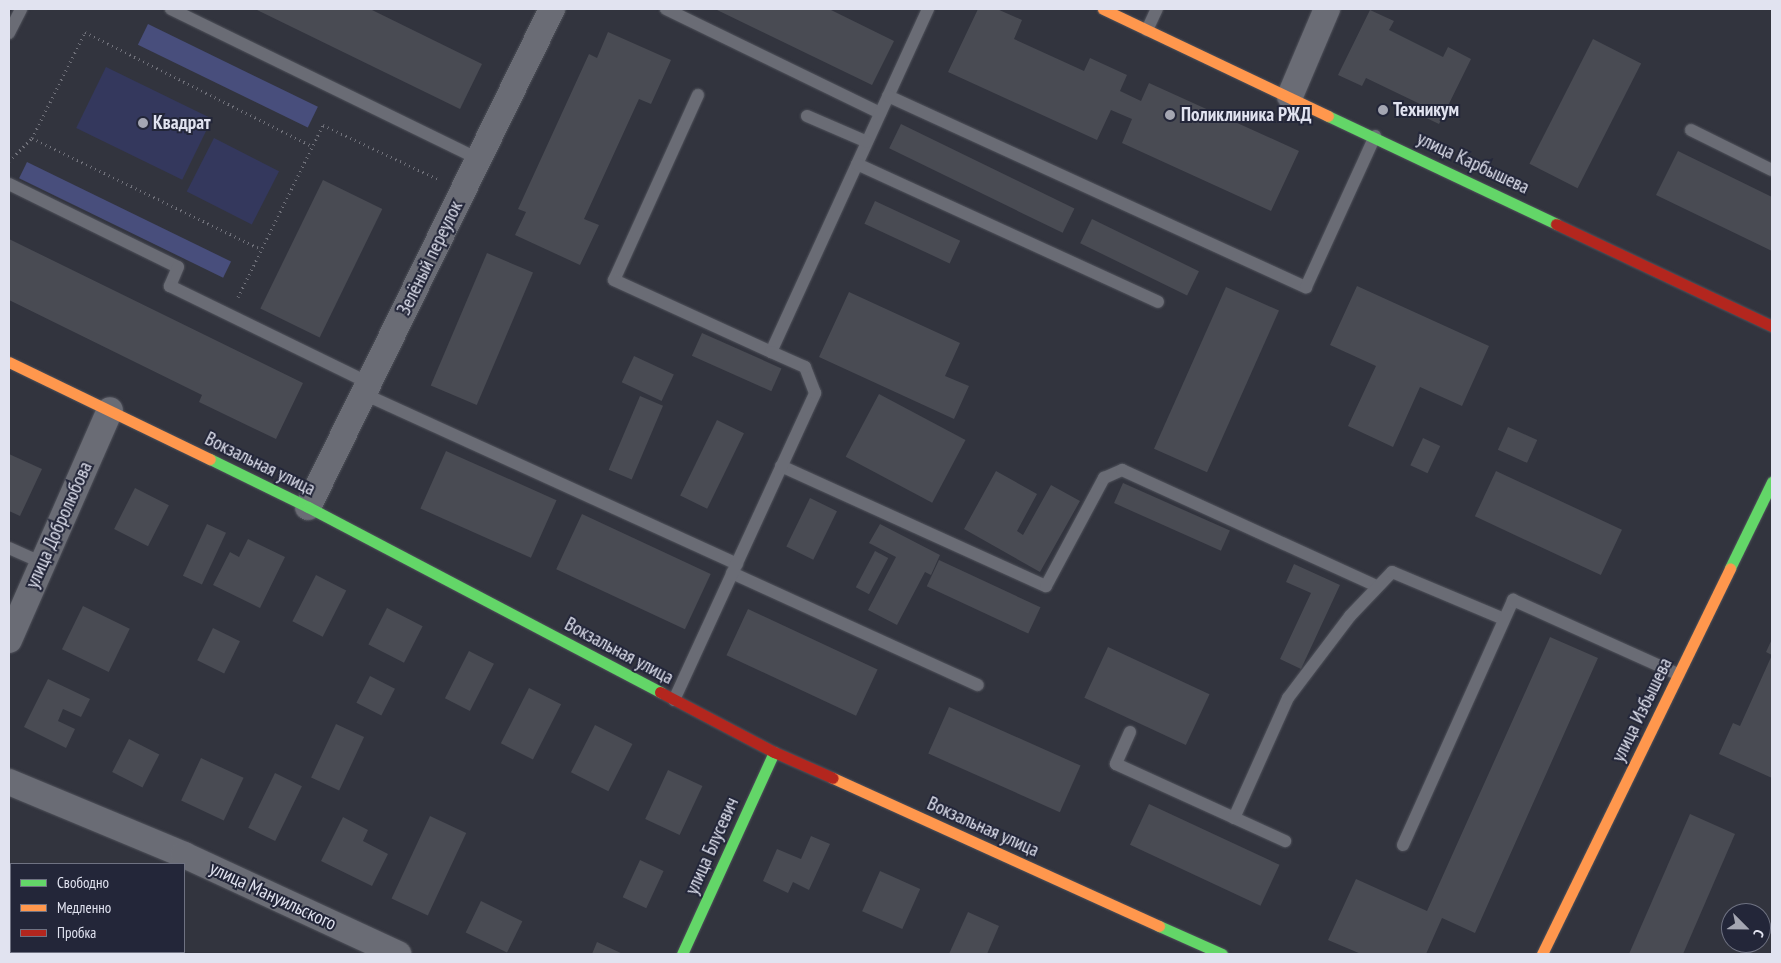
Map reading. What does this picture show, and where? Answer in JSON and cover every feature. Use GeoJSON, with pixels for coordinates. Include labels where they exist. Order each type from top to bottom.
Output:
{"type":"FeatureCollection","features":[{"type":"Feature","properties":{"kind":"street","name":"Зелёный переулок"},"geometry":{"type":"LineString","coordinates":[[308,507],[552,9]]}},
{"type":"Feature","properties":{"kind":"street","name":"улица Карбышева"},"geometry":{"type":"LineString","coordinates":[[1103,9],[1375,136],[1772,326]]}},
{"type":"Feature","properties":{"kind":"street"},"geometry":{"type":"LineString","coordinates":[[1290,96],[1327,9]]}},
{"type":"Feature","properties":{"kind":"street","name":"Вокзальная улица"},"geometry":{"type":"LineString","coordinates":[[9,362],[308,507],[774,752],[1222,954]]}},
{"type":"Feature","properties":{"kind":"street","name":"улица Добролюбова"},"geometry":{"type":"LineString","coordinates":[[11,627],[42,563],[110,410]]}},
{"type":"Feature","properties":{"kind":"street","name":"улица Избышева"},"geometry":{"type":"LineString","coordinates":[[1542,954],[1772,482]]}},
{"type":"Feature","properties":{"kind":"street","name":"улица Блусевич"},"geometry":{"type":"LineString","coordinates":[[682,954],[774,752]]}},
{"type":"Feature","properties":{"kind":"street","name":"улица Мануильского"},"geometry":{"type":"LineString","coordinates":[[9,782],[184,855],[398,954]]}},
{"type":"Feature","properties":{"kind":"lane"},"geometry":{"type":"LineString","coordinates":[[9,33],[21,9]]}},
{"type":"Feature","properties":{"kind":"lane"},"geometry":{"type":"LineString","coordinates":[[171,9],[478,159]]}},
{"type":"Feature","properties":{"kind":"lane"},"geometry":{"type":"LineString","coordinates":[[666,9],[880,113]]}},
{"type":"Feature","properties":{"kind":"lane"},"geometry":{"type":"LineString","coordinates":[[771,352],[928,9]]}},
{"type":"Feature","properties":{"kind":"lane"},"geometry":{"type":"LineString","coordinates":[[1146,30],[1157,9]]}},
{"type":"Feature","properties":{"kind":"lane"},"geometry":{"type":"LineString","coordinates":[[674,700],[814,393],[805,367],[614,280],[698,95]]}},
{"type":"Feature","properties":{"kind":"lane"},"geometry":{"type":"LineString","coordinates":[[888,96],[1306,287],[1375,136]]}},
{"type":"Feature","properties":{"kind":"lane"},"geometry":{"type":"LineString","coordinates":[[808,116],[867,142]]}},
{"type":"Feature","properties":{"kind":"lane"},"geometry":{"type":"LineString","coordinates":[[1691,130],[1772,170]]}},
{"type":"Feature","properties":{"kind":"lane"},"geometry":{"type":"LineString","coordinates":[[857,164],[1158,302]]}},
{"type":"Feature","properties":{"kind":"lane"},"geometry":{"type":"LineString","coordinates":[[9,184],[178,267],[170,286],[230,315],[366,388],[978,685]]}},
{"type":"Feature","properties":{"kind":"lane"},"geometry":{"type":"LineString","coordinates":[[781,466],[1046,586],[1104,478],[1122,470],[1376,586]]}},
{"type":"Feature","properties":{"kind":"lane"},"geometry":{"type":"LineString","coordinates":[[9,548],[42,563]]}},
{"type":"Feature","properties":{"kind":"lane"},"geometry":{"type":"LineString","coordinates":[[1234,818],[1288,698],[1350,616],[1376,586],[1392,572],[1504,620]]}},
{"type":"Feature","properties":{"kind":"lane"},"geometry":{"type":"LineString","coordinates":[[1403,845],[1513,600],[1678,674]]}},
{"type":"Feature","properties":{"kind":"lane"},"geometry":{"type":"LineString","coordinates":[[1130,732],[1116,764],[1284,841]]}},
{"type":"Feature","properties":{"kind":"path"},"geometry":{"type":"LineString","coordinates":[[9,161],[32,138],[85,32],[312,146]]}},
{"type":"Feature","properties":{"kind":"path"},"geometry":{"type":"LineString","coordinates":[[230,315],[323,125],[463,191]]}},
{"type":"Feature","properties":{"kind":"path"},"geometry":{"type":"LineString","coordinates":[[32,138],[261,249]]}},
{"type":"Feature","properties":{"kind":"shaded area"},"geometry":{"type":"Polygon","coordinates":[[[148,24],[318,107],[308,128],[138,45],[148,24]]]}},
{"type":"Feature","properties":{"kind":"shaded area","name":"Квадрат"},"geometry":{"type":"Polygon","coordinates":[[[106,67],[212,119],[182,180],[76,128],[106,67]]]}},
{"type":"Feature","properties":{"kind":"shaded area"},"geometry":{"type":"Polygon","coordinates":[[[214,138],[279,171],[252,225],[187,191],[214,138]]]}},
{"type":"Feature","properties":{"kind":"shaded area"},"geometry":{"type":"Polygon","coordinates":[[[27,162],[231,262],[223,278],[19,178],[27,162]]]}},
{"type":"Feature","properties":{"kind":"building"},"geometry":{"type":"Polygon","coordinates":[[[255,9],[370,9],[482,64],[460,109],[255,9]]]}},
{"type":"Feature","properties":{"kind":"building"},"geometry":{"type":"Polygon","coordinates":[[[715,9],[829,9],[894,41],[872,85],[715,9]]]}},
{"type":"Feature","properties":{"kind":"building","name":"Поликлиника РЖД"},"geometry":{"type":"Polygon","coordinates":[[[978,9],[997,9],[1022,20],[1014,39],[1084,71],[1090,58],[1127,75],[1120,91],[1141,101],[1149,83],[1299,151],[1271,211],[1122,143],[1132,119],[1111,110],[1097,140],[948,72],[978,9]]]}},
{"type":"Feature","properties":{"kind":"building"},"geometry":{"type":"Polygon","coordinates":[[[1370,10],[1394,21],[1389,30],[1443,57],[1448,47],[1471,59],[1439,124],[1416,113],[1420,104],[1366,78],[1362,86],[1338,75],[1370,10]]]}},
{"type":"Feature","properties":{"kind":"building"},"geometry":{"type":"Polygon","coordinates":[[[608,32],[671,60],[651,104],[639,99],[584,219],[599,225],[580,265],[515,235],[526,212],[518,209],[589,54],[597,58],[608,32]]]}},
{"type":"Feature","properties":{"kind":"building"},"geometry":{"type":"Polygon","coordinates":[[[1593,39],[1641,64],[1578,188],[1529,164],[1593,39]]]}},
{"type":"Feature","properties":{"kind":"building"},"geometry":{"type":"Polygon","coordinates":[[[901,124],[1074,209],[1063,233],[889,148],[901,124]]]}},
{"type":"Feature","properties":{"kind":"building"},"geometry":{"type":"Polygon","coordinates":[[[1678,151],[1772,197],[1772,251],[1656,195],[1678,151]]]}},
{"type":"Feature","properties":{"kind":"building"},"geometry":{"type":"Polygon","coordinates":[[[323,180],[382,209],[320,337],[260,309],[323,180]]]}},
{"type":"Feature","properties":{"kind":"building"},"geometry":{"type":"Polygon","coordinates":[[[875,201],[960,241],[950,263],[864,224],[875,201]]]}},
{"type":"Feature","properties":{"kind":"building"},"geometry":{"type":"Polygon","coordinates":[[[1092,219],[1199,271],[1187,295],[1080,243],[1092,219]]]}},
{"type":"Feature","properties":{"kind":"building"},"geometry":{"type":"Polygon","coordinates":[[[9,239],[303,383],[276,439],[199,402],[202,395],[9,300],[9,239]]]}},
{"type":"Feature","properties":{"kind":"building"},"geometry":{"type":"Polygon","coordinates":[[[487,253],[533,273],[477,405],[431,386],[487,253]]]}},
{"type":"Feature","properties":{"kind":"building"},"geometry":{"type":"Polygon","coordinates":[[[1357,286],[1489,346],[1462,406],[1420,387],[1393,447],[1348,426],[1376,366],[1330,345],[1357,286]]]}},
{"type":"Feature","properties":{"kind":"building"},"geometry":{"type":"Polygon","coordinates":[[[1226,287],[1279,311],[1207,472],[1154,449],[1226,287]]]}},
{"type":"Feature","properties":{"kind":"building"},"geometry":{"type":"Polygon","coordinates":[[[849,292],[960,343],[945,376],[969,386],[954,419],[819,357],[849,292]]]}},
{"type":"Feature","properties":{"kind":"building"},"geometry":{"type":"Polygon","coordinates":[[[702,333],[781,368],[771,391],[692,356],[702,333]]]}},
{"type":"Feature","properties":{"kind":"building"},"geometry":{"type":"Polygon","coordinates":[[[634,356],[674,375],[662,401],[622,382],[634,356]]]}},
{"type":"Feature","properties":{"kind":"building"},"geometry":{"type":"Polygon","coordinates":[[[879,394],[966,440],[932,503],[846,457],[879,394]]]}},
{"type":"Feature","properties":{"kind":"building"},"geometry":{"type":"Polygon","coordinates":[[[640,396],[663,406],[632,479],[609,470],[640,396]]]}},
{"type":"Feature","properties":{"kind":"building"},"geometry":{"type":"Polygon","coordinates":[[[717,420],[744,433],[707,509],[680,495],[717,420]]]}},
{"type":"Feature","properties":{"kind":"building"},"geometry":{"type":"Polygon","coordinates":[[[1508,427],[1537,440],[1527,463],[1498,450],[1508,427]]]}},
{"type":"Feature","properties":{"kind":"building"},"geometry":{"type":"Polygon","coordinates":[[[1423,438],[1440,446],[1428,473],[1410,465],[1423,438]]]}},
{"type":"Feature","properties":{"kind":"building"},"geometry":{"type":"Polygon","coordinates":[[[446,451],[557,500],[531,558],[420,509],[446,451]]]}},
{"type":"Feature","properties":{"kind":"building"},"geometry":{"type":"Polygon","coordinates":[[[9,454],[42,469],[20,516],[9,511],[9,454]]]}},
{"type":"Feature","properties":{"kind":"building"},"geometry":{"type":"Polygon","coordinates":[[[996,471],[1037,494],[1017,531],[1023,535],[1051,485],[1080,501],[1040,572],[964,529],[996,471]]]}},
{"type":"Feature","properties":{"kind":"building"},"geometry":{"type":"Polygon","coordinates":[[[1496,471],[1622,530],[1601,575],[1475,516],[1496,471]]]}},
{"type":"Feature","properties":{"kind":"building"},"geometry":{"type":"Polygon","coordinates":[[[1123,483],[1230,531],[1221,551],[1114,503],[1123,483]]]}},
{"type":"Feature","properties":{"kind":"building"},"geometry":{"type":"Polygon","coordinates":[[[135,488],[169,505],[148,546],[114,529],[135,488]]]}},
{"type":"Feature","properties":{"kind":"building"},"geometry":{"type":"Polygon","coordinates":[[[810,498],[837,511],[813,560],[786,547],[810,498]]]}},
{"type":"Feature","properties":{"kind":"building"},"geometry":{"type":"Polygon","coordinates":[[[582,514],[711,574],[685,629],[556,569],[582,514]]]}},
{"type":"Feature","properties":{"kind":"building"},"geometry":{"type":"Polygon","coordinates":[[[207,524],[226,533],[202,585],[183,576],[207,524]]]}},
{"type":"Feature","properties":{"kind":"building"},"geometry":{"type":"Polygon","coordinates":[[[880,524],[940,555],[931,575],[925,572],[897,625],[868,610],[896,557],[869,543],[880,524]]]}},
{"type":"Feature","properties":{"kind":"building"},"geometry":{"type":"Polygon","coordinates":[[[248,539],[285,557],[260,608],[213,585],[230,552],[239,557],[248,539]]]}},
{"type":"Feature","properties":{"kind":"building"},"geometry":{"type":"Polygon","coordinates":[[[875,551],[888,558],[869,594],[856,587],[875,551]]]}},
{"type":"Feature","properties":{"kind":"building"},"geometry":{"type":"Polygon","coordinates":[[[939,560],[1041,607],[1028,634],[927,586],[939,560]]]}},
{"type":"Feature","properties":{"kind":"building"},"geometry":{"type":"Polygon","coordinates":[[[1294,564],[1340,585],[1301,669],[1280,659],[1311,593],[1286,582],[1294,564]]]}},
{"type":"Feature","properties":{"kind":"building"},"geometry":{"type":"Polygon","coordinates":[[[316,575],[346,590],[323,637],[292,621],[316,575]]]}},
{"type":"Feature","properties":{"kind":"building"},"geometry":{"type":"Polygon","coordinates":[[[83,606],[130,629],[109,672],[62,649],[83,606]]]}},
{"type":"Feature","properties":{"kind":"building"},"geometry":{"type":"Polygon","coordinates":[[[387,608],[423,626],[404,663],[368,645],[387,608]]]}},
{"type":"Feature","properties":{"kind":"building"},"geometry":{"type":"Polygon","coordinates":[[[748,609],[878,669],[856,716],[726,655],[748,609]]]}},
{"type":"Feature","properties":{"kind":"building"},"geometry":{"type":"Polygon","coordinates":[[[213,628],[240,641],[224,674],[197,660],[213,628]]]}},
{"type":"Feature","properties":{"kind":"building"},"geometry":{"type":"Polygon","coordinates":[[[1550,637],[1598,658],[1475,933],[1442,918],[1426,954],[1361,954],[1328,940],[1356,879],[1427,911],[1550,637]]]}},
{"type":"Feature","properties":{"kind":"building"},"geometry":{"type":"Polygon","coordinates":[[[1772,639],[1772,655],[1766,652],[1772,639]]]}},
{"type":"Feature","properties":{"kind":"building"},"geometry":{"type":"Polygon","coordinates":[[[1108,647],[1210,694],[1186,745],[1084,698],[1108,647]]]}},
{"type":"Feature","properties":{"kind":"building"},"geometry":{"type":"Polygon","coordinates":[[[469,651],[494,664],[470,711],[445,698],[469,651]]]}},
{"type":"Feature","properties":{"kind":"building"},"geometry":{"type":"Polygon","coordinates":[[[1772,655],[1772,778],[1719,754],[1733,723],[1740,726],[1772,655]]]}},
{"type":"Feature","properties":{"kind":"building"},"geometry":{"type":"Polygon","coordinates":[[[370,676],[395,689],[381,715],[356,703],[370,676]]]}},
{"type":"Feature","properties":{"kind":"building"},"geometry":{"type":"Polygon","coordinates":[[[48,679],[90,699],[81,717],[63,709],[58,721],[75,729],[66,748],[24,727],[48,679]]]}},
{"type":"Feature","properties":{"kind":"building"},"geometry":{"type":"Polygon","coordinates":[[[529,688],[561,704],[533,760],[501,743],[529,688]]]}},
{"type":"Feature","properties":{"kind":"building"},"geometry":{"type":"Polygon","coordinates":[[[949,707],[1081,766],[1060,812],[928,754],[949,707]]]}},
{"type":"Feature","properties":{"kind":"building"},"geometry":{"type":"Polygon","coordinates":[[[336,724],[364,737],[339,791],[311,777],[336,724]]]}},
{"type":"Feature","properties":{"kind":"building"},"geometry":{"type":"Polygon","coordinates":[[[595,725],[632,744],[608,791],[571,772],[595,725]]]}},
{"type":"Feature","properties":{"kind":"building"},"geometry":{"type":"Polygon","coordinates":[[[129,739],[159,754],[142,787],[112,772],[129,739]]]}},
{"type":"Feature","properties":{"kind":"building"},"geometry":{"type":"Polygon","coordinates":[[[201,758],[244,778],[224,820],[181,801],[201,758]]]}},
{"type":"Feature","properties":{"kind":"building"},"geometry":{"type":"Polygon","coordinates":[[[668,770],[702,786],[680,835],[645,819],[668,770]]]}},
{"type":"Feature","properties":{"kind":"building"},"geometry":{"type":"Polygon","coordinates":[[[275,773],[302,786],[275,841],[248,828],[275,773]]]}},
{"type":"Feature","properties":{"kind":"building"},"geometry":{"type":"Polygon","coordinates":[[[1149,804],[1280,865],[1260,906],[1130,845],[1149,804]]]}},
{"type":"Feature","properties":{"kind":"building"},"geometry":{"type":"Polygon","coordinates":[[[1690,814],[1735,834],[1683,954],[1629,954],[1690,814]]]}},
{"type":"Feature","properties":{"kind":"building"},"geometry":{"type":"Polygon","coordinates":[[[430,816],[466,833],[428,915],[392,898],[430,816]]]}},
{"type":"Feature","properties":{"kind":"building"},"geometry":{"type":"Polygon","coordinates":[[[343,817],[368,830],[363,841],[388,854],[372,886],[321,861],[343,817]]]}},
{"type":"Feature","properties":{"kind":"building"},"geometry":{"type":"Polygon","coordinates":[[[811,836],[830,844],[809,890],[793,882],[788,893],[763,881],[777,849],[801,859],[811,836]]]}},
{"type":"Feature","properties":{"kind":"building"},"geometry":{"type":"Polygon","coordinates":[[[640,860],[664,871],[646,908],[623,897],[640,860]]]}},
{"type":"Feature","properties":{"kind":"building"},"geometry":{"type":"Polygon","coordinates":[[[880,871],[920,889],[902,929],[862,911],[880,871]]]}},
{"type":"Feature","properties":{"kind":"building"},"geometry":{"type":"Polygon","coordinates":[[[481,901],[522,921],[507,953],[466,932],[481,901]]]}},
{"type":"Feature","properties":{"kind":"building"},"geometry":{"type":"Polygon","coordinates":[[[968,912],[999,926],[987,954],[949,954],[968,912]]]}},
{"type":"Feature","properties":{"kind":"building"},"geometry":{"type":"Polygon","coordinates":[[[597,942],[623,954],[592,954],[597,942]]]}},
{"type":"Feature","properties":{"kind":"traffic: fast"},"geometry":{"type":"LineString","coordinates":[[1328,116],[1556,224]]}},
{"type":"Feature","properties":{"kind":"traffic: fast"},"geometry":{"type":"LineString","coordinates":[[210,459],[308,507],[660,692]]}},
{"type":"Feature","properties":{"kind":"traffic: fast"},"geometry":{"type":"LineString","coordinates":[[1730,568],[1772,482]]}},
{"type":"Feature","properties":{"kind":"traffic: fast"},"geometry":{"type":"LineString","coordinates":[[682,954],[774,752]]}},
{"type":"Feature","properties":{"kind":"traffic: fast"},"geometry":{"type":"LineString","coordinates":[[1159,926],[1222,954]]}},
{"type":"Feature","properties":{"kind":"traffic: slow"},"geometry":{"type":"LineString","coordinates":[[1103,9],[1328,116]]}},
{"type":"Feature","properties":{"kind":"traffic: slow"},"geometry":{"type":"LineString","coordinates":[[9,362],[210,459]]}},
{"type":"Feature","properties":{"kind":"traffic: slow"},"geometry":{"type":"LineString","coordinates":[[1542,954],[1730,568]]}},
{"type":"Feature","properties":{"kind":"traffic: slow"},"geometry":{"type":"LineString","coordinates":[[833,778],[1159,926]]}},
{"type":"Feature","properties":{"kind":"traffic: jam"},"geometry":{"type":"LineString","coordinates":[[1556,224],[1772,326]]}},
{"type":"Feature","properties":{"kind":"traffic: jam"},"geometry":{"type":"LineString","coordinates":[[660,692],[774,752],[833,778]]}},
{"type":"Feature","properties":{"kind":"place","name":"Техникум"},"geometry":{"type":"Point","coordinates":[1383,110]}},
{"type":"Feature","properties":{"kind":"place","name":"Поликлиника РЖД"},"geometry":{"type":"Point","coordinates":[1170,115]}},
{"type":"Feature","properties":{"kind":"place","name":"Квадрат"},"geometry":{"type":"Point","coordinates":[143,123]}}]}
